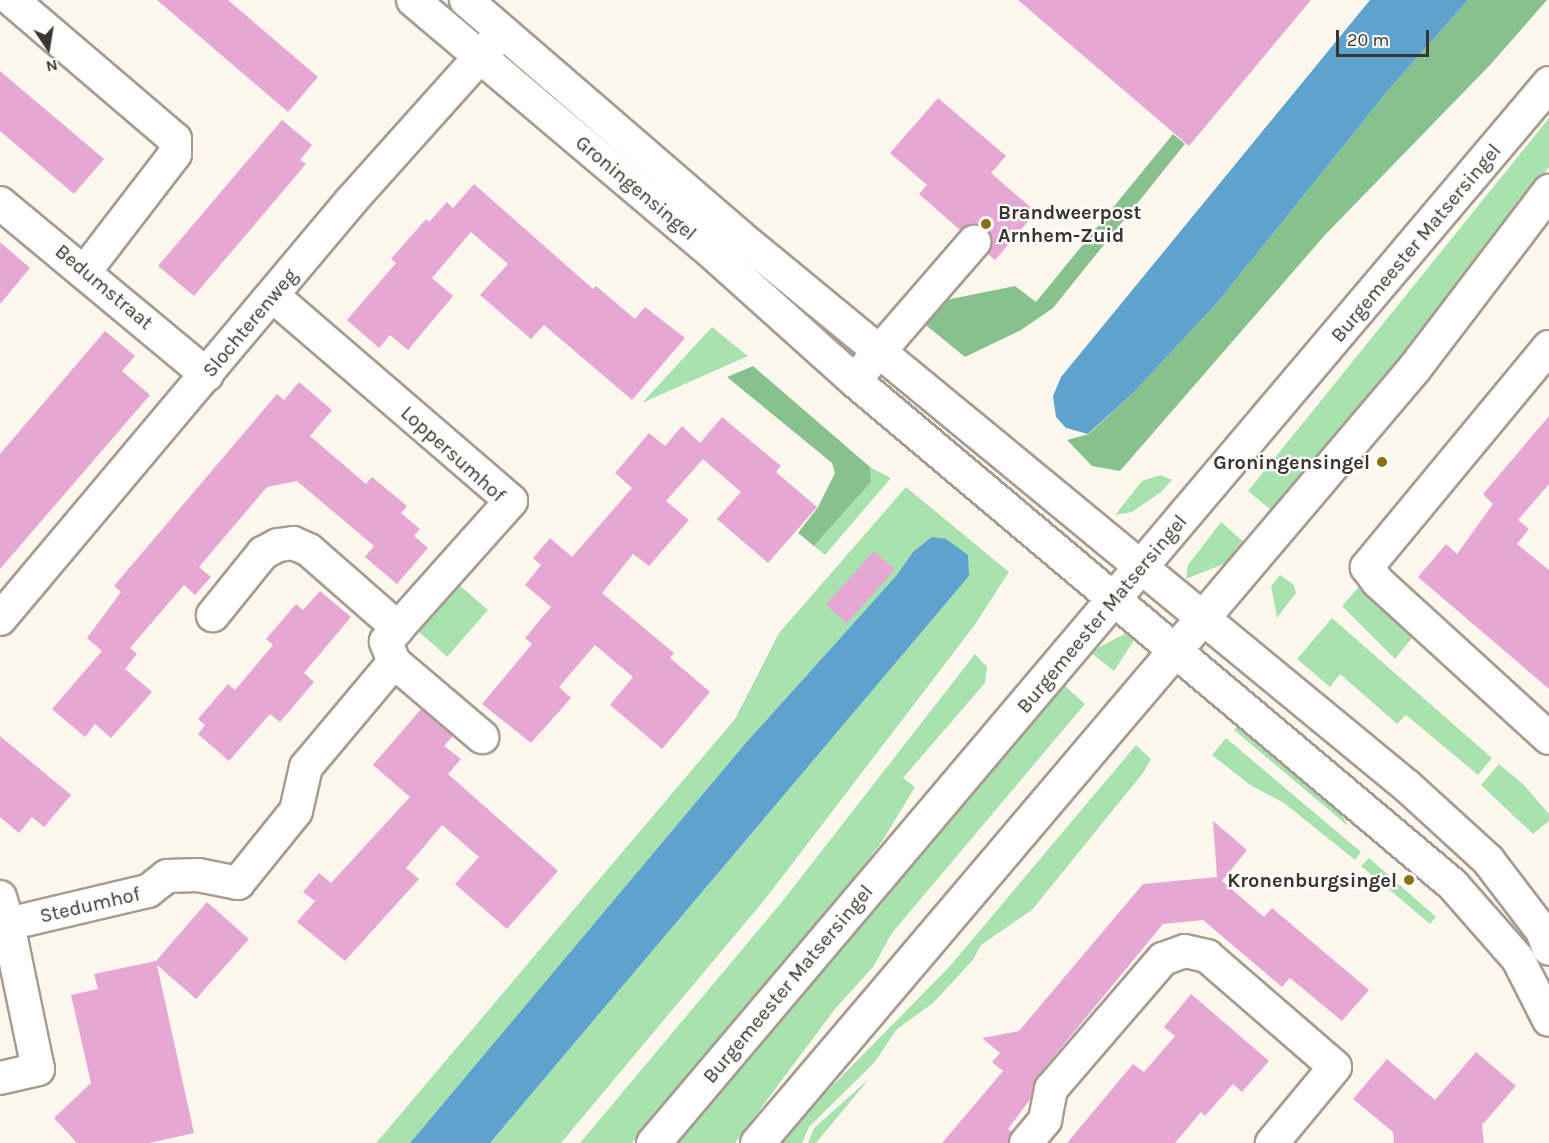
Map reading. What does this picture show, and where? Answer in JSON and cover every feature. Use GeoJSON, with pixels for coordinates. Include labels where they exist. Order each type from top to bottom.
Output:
{"type":"FeatureCollection","features":[{"type":"Feature","properties":{"kind":"main road","name":"Burgemeester Matsersingel"},"geometry":{"type":"LineString","coordinates":[[653,1143],[1549,83]]}},
{"type":"Feature","properties":{"kind":"main road"},"geometry":{"type":"LineString","coordinates":[[757,1143],[1414,368],[1549,191]]}},
{"type":"Feature","properties":{"kind":"street"},"geometry":{"type":"LineString","coordinates":[[12,0],[175,139],[175,154],[86,270]]}},
{"type":"Feature","properties":{"kind":"street","name":"Groningensingel"},"geometry":{"type":"LineString","coordinates":[[413,0],[855,381],[1114,600]]}},
{"type":"Feature","properties":{"kind":"street","name":"Groningensingel"},"geometry":{"type":"LineString","coordinates":[[466,0],[504,30],[738,236],[1140,569],[1202,617]]}},
{"type":"Feature","properties":{"kind":"street","name":"Slochterenweg"},"geometry":{"type":"LineString","coordinates":[[0,619],[273,296],[504,30]]}},
{"type":"Feature","properties":{"kind":"street","name":"Bedumstraat"},"geometry":{"type":"LineString","coordinates":[[0,202],[86,270],[207,375]]}},
{"type":"Feature","properties":{"kind":"street"},"geometry":{"type":"LineString","coordinates":[[855,381],[906,318],[974,242]]}},
{"type":"Feature","properties":{"kind":"street","name":"Loppersumhof"},"geometry":{"type":"LineString","coordinates":[[273,296],[511,501],[386,642],[394,662]]}},
{"type":"Feature","properties":{"kind":"street"},"geometry":{"type":"LineString","coordinates":[[1549,347],[1367,567],[1378,582],[1549,738]]}},
{"type":"Feature","properties":{"kind":"street"},"geometry":{"type":"LineString","coordinates":[[213,615],[263,553],[278,544],[293,543],[309,550],[398,628]]}},
{"type":"Feature","properties":{"kind":"street"},"geometry":{"type":"LineString","coordinates":[[1114,600],[1453,885],[1518,959],[1549,1020]]}},
{"type":"Feature","properties":{"kind":"street"},"geometry":{"type":"LineString","coordinates":[[1202,617],[1407,786],[1488,860],[1542,932],[1549,949]]}},
{"type":"Feature","properties":{"kind":"street"},"geometry":{"type":"LineString","coordinates":[[394,662],[482,737]]}},
{"type":"Feature","properties":{"kind":"street","name":"Stedumhof"},"geometry":{"type":"LineString","coordinates":[[0,1078],[38,1070],[4,910],[148,891],[167,876],[198,875],[238,883],[296,811],[306,766],[394,662]]}},
{"type":"Feature","properties":{"kind":"street"},"geometry":{"type":"LineString","coordinates":[[1026,1143],[1045,1120],[1051,1089],[1163,959],[1185,951],[1208,956],[1335,1067],[1272,1143]]}},
{"type":"Feature","properties":{"kind":"green space"},"geometry":{"type":"Polygon","coordinates":[[[1468,0],[1547,0],[1491,64],[1325,235],[1120,471],[1092,466],[1067,440],[1089,434],[1134,392],[1217,303],[1390,88],[1468,0]]]}},
{"type":"Feature","properties":{"kind":"green space"},"geometry":{"type":"Polygon","coordinates":[[[1549,118],[1549,167],[1439,310],[1272,511],[1248,491],[1549,118]]]}},
{"type":"Feature","properties":{"kind":"green space"},"geometry":{"type":"Polygon","coordinates":[[[1173,134],[1185,144],[1053,308],[1021,330],[965,357],[911,313],[921,305],[1015,286],[1036,302],[1173,134]]]}},
{"type":"Feature","properties":{"kind":"green space"},"geometry":{"type":"Polygon","coordinates":[[[712,327],[748,356],[642,403],[712,327]]]}},
{"type":"Feature","properties":{"kind":"green space"},"geometry":{"type":"Polygon","coordinates":[[[753,366],[870,467],[871,482],[814,546],[798,533],[818,507],[835,473],[832,463],[727,377],[753,366]]]}},
{"type":"Feature","properties":{"kind":"green space"},"geometry":{"type":"Polygon","coordinates":[[[870,467],[891,478],[825,555],[814,546],[871,482],[870,467]]]}},
{"type":"Feature","properties":{"kind":"green space"},"geometry":{"type":"Polygon","coordinates":[[[1160,475],[1172,480],[1161,492],[1132,512],[1115,515],[1142,481],[1160,475]]]}},
{"type":"Feature","properties":{"kind":"green space"},"geometry":{"type":"Polygon","coordinates":[[[906,487],[1009,572],[974,626],[766,898],[561,1143],[490,1143],[969,576],[913,552],[896,576],[744,745],[410,1143],[376,1143],[735,719],[779,633],[906,487]]]}},
{"type":"Feature","properties":{"kind":"green space"},"geometry":{"type":"Polygon","coordinates":[[[1221,522],[1245,543],[1226,563],[1186,579],[1188,565],[1221,522]]]}},
{"type":"Feature","properties":{"kind":"green space"},"geometry":{"type":"Polygon","coordinates":[[[1280,575],[1294,585],[1296,593],[1277,618],[1271,586],[1280,575]]]}},
{"type":"Feature","properties":{"kind":"green space"},"geometry":{"type":"Polygon","coordinates":[[[457,583],[488,610],[447,657],[416,630],[457,583]]]}},
{"type":"Feature","properties":{"kind":"green space"},"geometry":{"type":"Polygon","coordinates":[[[1362,583],[1417,632],[1395,659],[1342,606],[1362,583]]]}},
{"type":"Feature","properties":{"kind":"green space"},"geometry":{"type":"Polygon","coordinates":[[[1332,618],[1492,758],[1478,775],[1406,715],[1397,724],[1340,674],[1330,687],[1297,659],[1332,618]]]}},
{"type":"Feature","properties":{"kind":"green space"},"geometry":{"type":"Polygon","coordinates":[[[1130,631],[1135,636],[1133,642],[1114,671],[1090,652],[1130,631]]]}},
{"type":"Feature","properties":{"kind":"green space"},"geometry":{"type":"Polygon","coordinates":[[[975,654],[987,667],[985,683],[903,778],[915,787],[881,843],[838,898],[632,1143],[580,1143],[781,903],[975,654]]]}},
{"type":"Feature","properties":{"kind":"green space"},"geometry":{"type":"Polygon","coordinates":[[[1064,685],[1085,704],[892,933],[873,967],[835,1009],[735,1143],[676,1143],[1064,685]]]}},
{"type":"Feature","properties":{"kind":"green space"},"geometry":{"type":"Polygon","coordinates":[[[1243,719],[1335,802],[1348,826],[1234,730],[1243,719]]]}},
{"type":"Feature","properties":{"kind":"green space"},"geometry":{"type":"Polygon","coordinates":[[[1226,738],[1361,852],[1355,860],[1284,803],[1250,785],[1212,755],[1226,738]]]}},
{"type":"Feature","properties":{"kind":"green space"},"geometry":{"type":"Polygon","coordinates":[[[1136,745],[1151,759],[1143,773],[1032,910],[981,945],[973,960],[933,1003],[897,1029],[874,1063],[809,1127],[802,1143],[776,1143],[950,966],[1136,745]]]}},
{"type":"Feature","properties":{"kind":"green space"},"geometry":{"type":"Polygon","coordinates":[[[1499,764],[1524,785],[1549,814],[1549,821],[1533,834],[1481,785],[1499,764]]]}},
{"type":"Feature","properties":{"kind":"green space"},"geometry":{"type":"Polygon","coordinates":[[[1369,858],[1436,917],[1430,924],[1361,866],[1369,858]]]}},
{"type":"Feature","properties":{"kind":"green space"},"geometry":{"type":"Polygon","coordinates":[[[869,1079],[816,1143],[808,1143],[814,1128],[869,1079]]]}},
{"type":"Feature","properties":{"kind":"water"},"geometry":{"type":"Polygon","coordinates":[[[1370,0],[1468,0],[1390,88],[1217,303],[1134,392],[1088,434],[1066,428],[1056,417],[1053,396],[1061,377],[1370,0]]]}},
{"type":"Feature","properties":{"kind":"water"},"geometry":{"type":"Polygon","coordinates":[[[932,537],[946,539],[968,555],[969,576],[490,1143],[410,1143],[744,745],[896,576],[913,552],[932,537]]]}},
{"type":"Feature","properties":{"kind":"building"},"geometry":{"type":"Polygon","coordinates":[[[157,0],[228,0],[318,77],[288,112],[157,0]]]}},
{"type":"Feature","properties":{"kind":"building"},"geometry":{"type":"Polygon","coordinates":[[[1018,0],[1311,0],[1189,146],[1018,0]]]}},
{"type":"Feature","properties":{"kind":"building"},"geometry":{"type":"Polygon","coordinates":[[[0,71],[104,159],[74,194],[0,131],[0,71]]]}},
{"type":"Feature","properties":{"kind":"building"},"geometry":{"type":"Polygon","coordinates":[[[938,98],[1006,156],[991,173],[1036,212],[995,260],[988,254],[992,245],[986,229],[977,224],[960,230],[919,194],[927,185],[890,153],[938,98]]]}},
{"type":"Feature","properties":{"kind":"building"},"geometry":{"type":"Polygon","coordinates":[[[282,120],[312,145],[300,160],[306,164],[194,296],[158,266],[282,120]]]}},
{"type":"Feature","properties":{"kind":"building"},"geometry":{"type":"Polygon","coordinates":[[[474,184],[593,289],[596,286],[635,319],[645,307],[685,338],[632,400],[544,325],[531,339],[480,295],[508,264],[471,232],[432,278],[453,296],[408,350],[390,335],[379,348],[347,320],[396,263],[391,259],[426,219],[429,222],[447,202],[453,208],[474,184]]]}},
{"type":"Feature","properties":{"kind":"building"},"geometry":{"type":"Polygon","coordinates":[[[0,242],[30,268],[0,304],[0,242]]]}},
{"type":"Feature","properties":{"kind":"building"},"geometry":{"type":"Polygon","coordinates":[[[105,331],[135,356],[122,371],[150,395],[0,569],[0,454],[105,331]]]}},
{"type":"Feature","properties":{"kind":"building"},"geometry":{"type":"Polygon","coordinates":[[[299,382],[332,410],[310,436],[366,484],[372,477],[407,506],[401,513],[420,529],[414,536],[428,548],[397,584],[365,557],[374,546],[297,481],[267,487],[199,567],[211,577],[195,595],[184,585],[130,648],[137,654],[125,669],[152,692],[111,738],[95,724],[85,737],[52,709],[102,651],[87,638],[121,592],[114,586],[277,394],[284,400],[299,382]]]}},
{"type":"Feature","properties":{"kind":"building"},"geometry":{"type":"Polygon","coordinates":[[[1549,416],[1549,484],[1518,520],[1529,529],[1517,544],[1549,570],[1549,689],[1418,577],[1446,544],[1457,554],[1493,504],[1483,494],[1549,416]]]}},
{"type":"Feature","properties":{"kind":"building"},"geometry":{"type":"Polygon","coordinates":[[[722,417],[781,466],[776,472],[817,507],[768,563],[717,519],[741,492],[703,459],[666,501],[689,520],[649,566],[633,554],[602,593],[674,653],[670,658],[710,692],[662,749],[610,705],[633,677],[595,645],[559,687],[571,698],[531,743],[482,704],[532,644],[525,638],[551,607],[525,585],[541,565],[533,558],[550,538],[572,557],[632,488],[615,473],[649,433],[665,446],[682,426],[700,443],[722,417]]]}},
{"type":"Feature","properties":{"kind":"building"},"geometry":{"type":"Polygon","coordinates":[[[874,551],[895,570],[847,623],[826,605],[874,551]]]}},
{"type":"Feature","properties":{"kind":"building"},"geometry":{"type":"Polygon","coordinates":[[[320,591],[351,617],[304,673],[314,682],[280,722],[270,714],[229,761],[198,734],[205,725],[198,719],[228,684],[235,690],[273,645],[266,639],[296,604],[303,610],[320,591]]]}},
{"type":"Feature","properties":{"kind":"building"},"geometry":{"type":"Polygon","coordinates":[[[421,709],[453,736],[444,746],[461,759],[448,774],[558,871],[507,929],[455,884],[479,857],[442,825],[406,868],[419,879],[345,961],[297,922],[315,901],[303,892],[319,873],[331,883],[410,797],[373,765],[421,709]]]}},
{"type":"Feature","properties":{"kind":"building"},"geometry":{"type":"Polygon","coordinates":[[[0,736],[71,795],[44,827],[32,817],[19,833],[0,817],[0,736]]]}},
{"type":"Feature","properties":{"kind":"building"},"geometry":{"type":"Polygon","coordinates":[[[1213,821],[1247,850],[1222,881],[1264,917],[1272,908],[1369,990],[1342,1021],[1290,978],[1282,987],[1203,920],[1163,924],[1037,1077],[1031,1098],[1008,1129],[1012,1132],[1008,1143],[942,1143],[1003,1071],[992,1062],[1000,1053],[982,1038],[1019,1031],[1143,884],[1217,877],[1213,821]]]}},
{"type":"Feature","properties":{"kind":"building"},"geometry":{"type":"Polygon","coordinates":[[[207,902],[249,939],[196,999],[157,965],[194,1133],[149,1143],[77,1143],[54,1118],[91,1083],[71,995],[98,989],[94,974],[156,961],[207,902]]]}},
{"type":"Feature","properties":{"kind":"building"},"geometry":{"type":"Polygon","coordinates":[[[1191,994],[1269,1061],[1242,1092],[1233,1084],[1205,1116],[1201,1112],[1175,1143],[1067,1143],[1133,1064],[1144,1072],[1175,1036],[1164,1027],[1191,994]]]}},
{"type":"Feature","properties":{"kind":"building"},"geometry":{"type":"Polygon","coordinates":[[[1476,1052],[1516,1086],[1482,1125],[1484,1143],[1394,1143],[1393,1132],[1353,1099],[1387,1059],[1435,1100],[1476,1052]]]}},
{"type":"Feature","properties":{"kind":"place","name":"Brandweerpost Arnhem-Zuid"},"geometry":{"type":"Point","coordinates":[986,224]}},
{"type":"Feature","properties":{"kind":"place","name":"Groningensingel"},"geometry":{"type":"Point","coordinates":[1382,462]}},
{"type":"Feature","properties":{"kind":"place","name":"Kronenburgsingel"},"geometry":{"type":"Point","coordinates":[1409,880]}}]}
